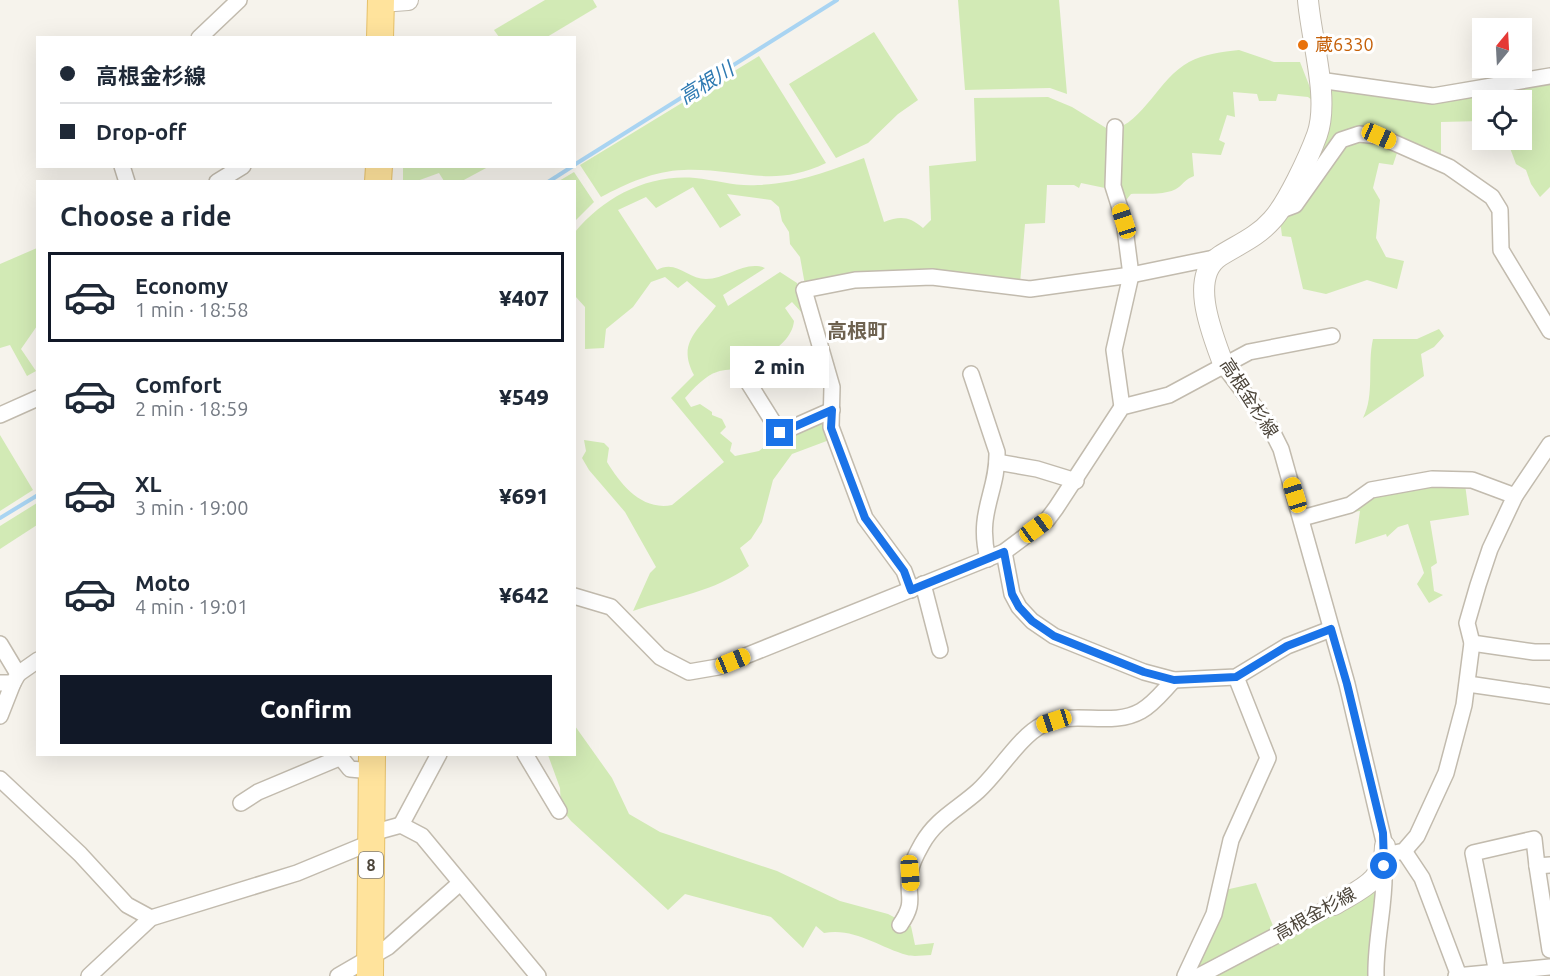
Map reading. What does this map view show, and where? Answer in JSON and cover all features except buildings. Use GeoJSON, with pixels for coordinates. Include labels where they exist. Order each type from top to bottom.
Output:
{"type":"FeatureCollection","features":[{"type":"Feature","properties":{"kind":"main road"},"geometry":{"type":"LineString","coordinates":[[380,36],[381,1]]}},
{"type":"Feature","properties":{"kind":"main road","name":"8"},"geometry":{"type":"LineString","coordinates":[[370,968],[372,763]]}},
{"type":"Feature","properties":{"kind":"street"},"geometry":{"type":"LineString","coordinates":[[201,36],[239,0]]}},
{"type":"Feature","properties":{"kind":"street"},"geometry":{"type":"LineString","coordinates":[[381,1],[408,0]]}},
{"type":"Feature","properties":{"kind":"street"},"geometry":{"type":"LineString","coordinates":[[940,650],[917,587],[865,518],[831,428],[832,387],[804,290],[855,279],[932,277],[1030,289],[1131,275],[1219,257],[1256,236],[1279,210],[1317,134],[1321,115],[1319,80],[1308,0]]}},
{"type":"Feature","properties":{"kind":"street"},"geometry":{"type":"LineString","coordinates":[[1319,80],[1433,96],[1550,76]]}},
{"type":"Feature","properties":{"kind":"street"},"geometry":{"type":"LineString","coordinates":[[576,597],[611,607],[660,657],[689,672],[718,667],[1004,552],[1047,520],[1076,481],[1122,407],[1114,350],[1131,275],[1124,221],[1113,186],[1115,127]]}},
{"type":"Feature","properties":{"kind":"street"},"geometry":{"type":"LineString","coordinates":[[1279,210],[1295,204],[1316,178],[1334,148],[1348,136],[1379,136],[1449,167],[1468,177],[1492,196],[1502,219],[1501,250],[1550,331]]}},
{"type":"Feature","properties":{"kind":"street"},"geometry":{"type":"LineString","coordinates":[[224,180],[240,168]]}},
{"type":"Feature","properties":{"kind":"street","name":"高根金杉線"},"geometry":{"type":"LineString","coordinates":[[1199,976],[1334,905],[1369,883],[1389,855],[1347,684],[1281,449],[1274,435],[1224,366],[1213,336],[1203,291],[1206,274],[1219,257]]}},
{"type":"Feature","properties":{"kind":"street"},"geometry":{"type":"LineString","coordinates":[[1122,407],[1169,395],[1249,352],[1332,336]]}},
{"type":"Feature","properties":{"kind":"street"},"geometry":{"type":"LineString","coordinates":[[743,374],[780,433],[832,410]]}},
{"type":"Feature","properties":{"kind":"street"},"geometry":{"type":"LineString","coordinates":[[971,374],[997,452],[998,462],[986,503],[983,529],[987,559]]}},
{"type":"Feature","properties":{"kind":"street"},"geometry":{"type":"LineString","coordinates":[[0,415],[36,399]]}},
{"type":"Feature","properties":{"kind":"street"},"geometry":{"type":"LineString","coordinates":[[1389,855],[1417,836],[1446,773],[1468,684],[1472,643],[1467,623],[1478,585],[1490,549],[1515,496],[1550,444]]}},
{"type":"Feature","properties":{"kind":"street"},"geometry":{"type":"LineString","coordinates":[[998,462],[1037,469],[1076,481]]}},
{"type":"Feature","properties":{"kind":"street"},"geometry":{"type":"LineString","coordinates":[[1302,518],[1350,506],[1371,490],[1432,479],[1472,480],[1515,496]]}},
{"type":"Feature","properties":{"kind":"street"},"geometry":{"type":"LineString","coordinates":[[1004,552],[1012,594],[1019,607],[1032,621],[1054,636],[1144,672],[1174,680],[1236,677],[1287,646],[1331,629]]}},
{"type":"Feature","properties":{"kind":"street"},"geometry":{"type":"LineString","coordinates":[[1472,643],[1534,652],[1550,652]]}},
{"type":"Feature","properties":{"kind":"street"},"geometry":{"type":"LineString","coordinates":[[0,644],[10,680],[0,716]]}},
{"type":"Feature","properties":{"kind":"street"},"geometry":{"type":"LineString","coordinates":[[10,680],[36,661]]}},
{"type":"Feature","properties":{"kind":"street"},"geometry":{"type":"LineString","coordinates":[[1185,976],[1214,914],[1231,840],[1268,758],[1236,677]]}},
{"type":"Feature","properties":{"kind":"street"},"geometry":{"type":"LineString","coordinates":[[900,925],[912,905],[910,873],[922,844],[939,819],[978,791],[1031,734],[1042,725],[1054,721],[1075,718],[1120,718],[1134,714],[1152,704],[1174,680]]}},
{"type":"Feature","properties":{"kind":"street"},"geometry":{"type":"LineString","coordinates":[[1468,684],[1550,696]]}},
{"type":"Feature","properties":{"kind":"street"},"geometry":{"type":"LineString","coordinates":[[241,803],[258,792],[339,756],[350,769],[372,763]]}},
{"type":"Feature","properties":{"kind":"street"},"geometry":{"type":"LineString","coordinates":[[89,976],[152,918],[297,873],[401,825],[438,756]]}},
{"type":"Feature","properties":{"kind":"street"},"geometry":{"type":"LineString","coordinates":[[526,756],[559,811]]}},
{"type":"Feature","properties":{"kind":"street"},"geometry":{"type":"LineString","coordinates":[[0,779],[80,854],[127,905],[152,918]]}},
{"type":"Feature","properties":{"kind":"street"},"geometry":{"type":"LineString","coordinates":[[401,825],[423,836],[538,976]]}},
{"type":"Feature","properties":{"kind":"street"},"geometry":{"type":"LineString","coordinates":[[1497,973],[1473,853],[1534,839],[1544,865],[1550,950]]}},
{"type":"Feature","properties":{"kind":"street"},"geometry":{"type":"LineString","coordinates":[[1389,855],[1422,878],[1457,976],[1549,971]]}},
{"type":"Feature","properties":{"kind":"street"},"geometry":{"type":"LineString","coordinates":[[1376,976],[1378,935],[1384,909],[1389,855]]}},
{"type":"Feature","properties":{"kind":"street"},"geometry":{"type":"LineString","coordinates":[[338,976],[370,968],[388,947],[460,883]]}},
{"type":"Feature","properties":{"kind":"green space"},"geometry":{"type":"Polygon","coordinates":[[[545,0],[593,0],[597,7],[549,36],[498,36],[494,30],[545,0]]]}},
{"type":"Feature","properties":{"kind":"green space"},"geometry":{"type":"Polygon","coordinates":[[[958,0],[1059,0],[1067,94],[1050,88],[965,90],[958,0]]]}},
{"type":"Feature","properties":{"kind":"green space"},"geometry":{"type":"Polygon","coordinates":[[[874,32],[918,100],[898,114],[868,143],[836,158],[789,84],[874,32]]]}},
{"type":"Feature","properties":{"kind":"green space"},"geometry":{"type":"Polygon","coordinates":[[[1239,50],[1274,62],[1300,62],[1316,103],[1308,97],[1278,94],[1276,101],[1259,101],[1257,94],[1233,92],[1235,117],[1227,115],[1219,140],[1225,143],[1221,155],[1192,153],[1194,176],[1169,192],[1131,194],[1127,199],[1122,199],[1117,190],[1106,193],[1105,188],[1081,183],[1079,188],[1074,185],[1047,185],[1045,223],[1025,224],[1020,284],[805,285],[800,257],[790,244],[789,232],[782,221],[779,207],[771,200],[727,194],[741,215],[720,228],[693,187],[656,208],[646,197],[618,210],[657,270],[664,267],[676,268],[706,279],[750,266],[765,268],[723,295],[728,306],[780,272],[797,283],[807,306],[802,313],[792,302],[785,308],[794,321],[788,337],[774,350],[748,365],[723,370],[708,376],[685,398],[691,407],[700,404],[712,412],[712,415],[722,419],[726,427],[720,433],[732,443],[730,451],[735,456],[759,451],[778,436],[827,416],[832,439],[792,454],[773,480],[762,522],[751,539],[740,548],[749,566],[708,588],[633,611],[650,573],[656,567],[625,512],[589,470],[582,458],[586,451],[584,440],[604,443],[609,448],[607,462],[626,487],[642,500],[661,506],[672,505],[724,462],[671,398],[694,375],[689,364],[688,346],[696,331],[716,306],[687,281],[678,288],[665,277],[651,282],[633,307],[606,329],[604,348],[585,349],[585,307],[576,297],[576,231],[587,219],[613,198],[628,190],[660,180],[695,178],[742,185],[773,184],[812,176],[864,158],[884,222],[904,218],[923,228],[931,220],[929,166],[976,161],[974,98],[1048,97],[1072,107],[1111,131],[1123,126],[1133,118],[1178,69],[1195,59],[1239,50]]]}},
{"type":"Feature","properties":{"kind":"green space"},"geometry":{"type":"Polygon","coordinates":[[[759,56],[826,163],[807,171],[772,176],[703,170],[673,171],[641,179],[601,197],[580,165],[759,56]]]}},
{"type":"Feature","properties":{"kind":"green space"},"geometry":{"type":"Polygon","coordinates":[[[1550,82],[1550,187],[1540,197],[1531,184],[1526,170],[1516,164],[1511,150],[1532,150],[1532,90],[1499,90],[1550,82]]]}},
{"type":"Feature","properties":{"kind":"green space"},"geometry":{"type":"Polygon","coordinates":[[[1327,85],[1435,100],[1472,94],[1472,121],[1441,122],[1441,155],[1401,141],[1393,165],[1379,163],[1373,188],[1380,200],[1376,238],[1386,257],[1404,261],[1397,289],[1367,280],[1326,294],[1303,289],[1291,237],[1282,236],[1280,220],[1327,85]]]}},
{"type":"Feature","properties":{"kind":"green space"},"geometry":{"type":"Polygon","coordinates":[[[403,168],[486,168],[464,180],[443,180],[439,173],[420,180],[403,180],[403,168]]]}},
{"type":"Feature","properties":{"kind":"green space"},"geometry":{"type":"Polygon","coordinates":[[[574,172],[594,202],[576,220],[576,180],[561,180],[574,172]]]}},
{"type":"Feature","properties":{"kind":"green space"},"geometry":{"type":"Polygon","coordinates":[[[36,248],[36,327],[21,349],[36,371],[27,376],[10,345],[0,348],[0,264],[36,248]]]}},
{"type":"Feature","properties":{"kind":"green space"},"geometry":{"type":"Polygon","coordinates":[[[1439,329],[1444,336],[1434,347],[1421,354],[1424,376],[1363,418],[1369,400],[1373,339],[1417,339],[1439,329]]]}},
{"type":"Feature","properties":{"kind":"green space"},"geometry":{"type":"Polygon","coordinates":[[[0,435],[33,490],[0,511],[0,435]]]}},
{"type":"Feature","properties":{"kind":"green space"},"geometry":{"type":"Polygon","coordinates":[[[1465,484],[1469,515],[1430,521],[1437,563],[1431,567],[1434,591],[1443,595],[1429,603],[1417,584],[1424,573],[1408,524],[1398,527],[1387,537],[1386,534],[1355,544],[1360,511],[1353,512],[1369,494],[1391,489],[1465,484]]]}},
{"type":"Feature","properties":{"kind":"green space"},"geometry":{"type":"Polygon","coordinates":[[[36,504],[36,526],[0,549],[0,526],[36,504]]]}},
{"type":"Feature","properties":{"kind":"green space"},"geometry":{"type":"Polygon","coordinates":[[[576,727],[612,778],[629,814],[660,832],[777,871],[840,901],[888,914],[911,926],[915,945],[934,943],[931,955],[907,955],[856,935],[824,933],[816,926],[803,948],[771,917],[685,894],[668,910],[571,821],[561,808],[560,788],[548,756],[576,756],[576,727]]]}},
{"type":"Feature","properties":{"kind":"green space"},"geometry":{"type":"Polygon","coordinates":[[[1256,883],[1275,931],[1190,976],[1225,890],[1256,883]]]}},
{"type":"Feature","properties":{"kind":"green space"},"geometry":{"type":"Polygon","coordinates":[[[1378,886],[1373,976],[1210,976],[1378,886]]]}},
{"type":"Feature","properties":{"kind":"waterway","name":"高根川"},"geometry":{"type":"LineString","coordinates":[[576,164],[837,0]]}},
{"type":"Feature","properties":{"kind":"waterway","name":"高根川"},"geometry":{"type":"LineString","coordinates":[[551,180],[570,168]]}},
{"type":"Feature","properties":{"kind":"waterway","name":"高根川"},"geometry":{"type":"LineString","coordinates":[[0,518],[36,496]]}},
{"type":"Feature","properties":{"kind":"place","name":"蔵6330"},"geometry":{"type":"Point","coordinates":[1303,45]}},
{"type":"Feature","properties":{"kind":"district","name":"高根町"},"geometry":{"type":"Point","coordinates":[857,331]}},
{"type":"Feature","properties":{"kind":"route"},"geometry":{"type":"LineString","coordinates":[[780,433],[832,410],[831,428],[865,518],[904,571],[911,590],[1004,552],[1012,594],[1019,607],[1032,621],[1054,636],[1144,672],[1174,680],[1236,677],[1287,646],[1331,629],[1347,684],[1383,833],[1384,866]]}}]}
